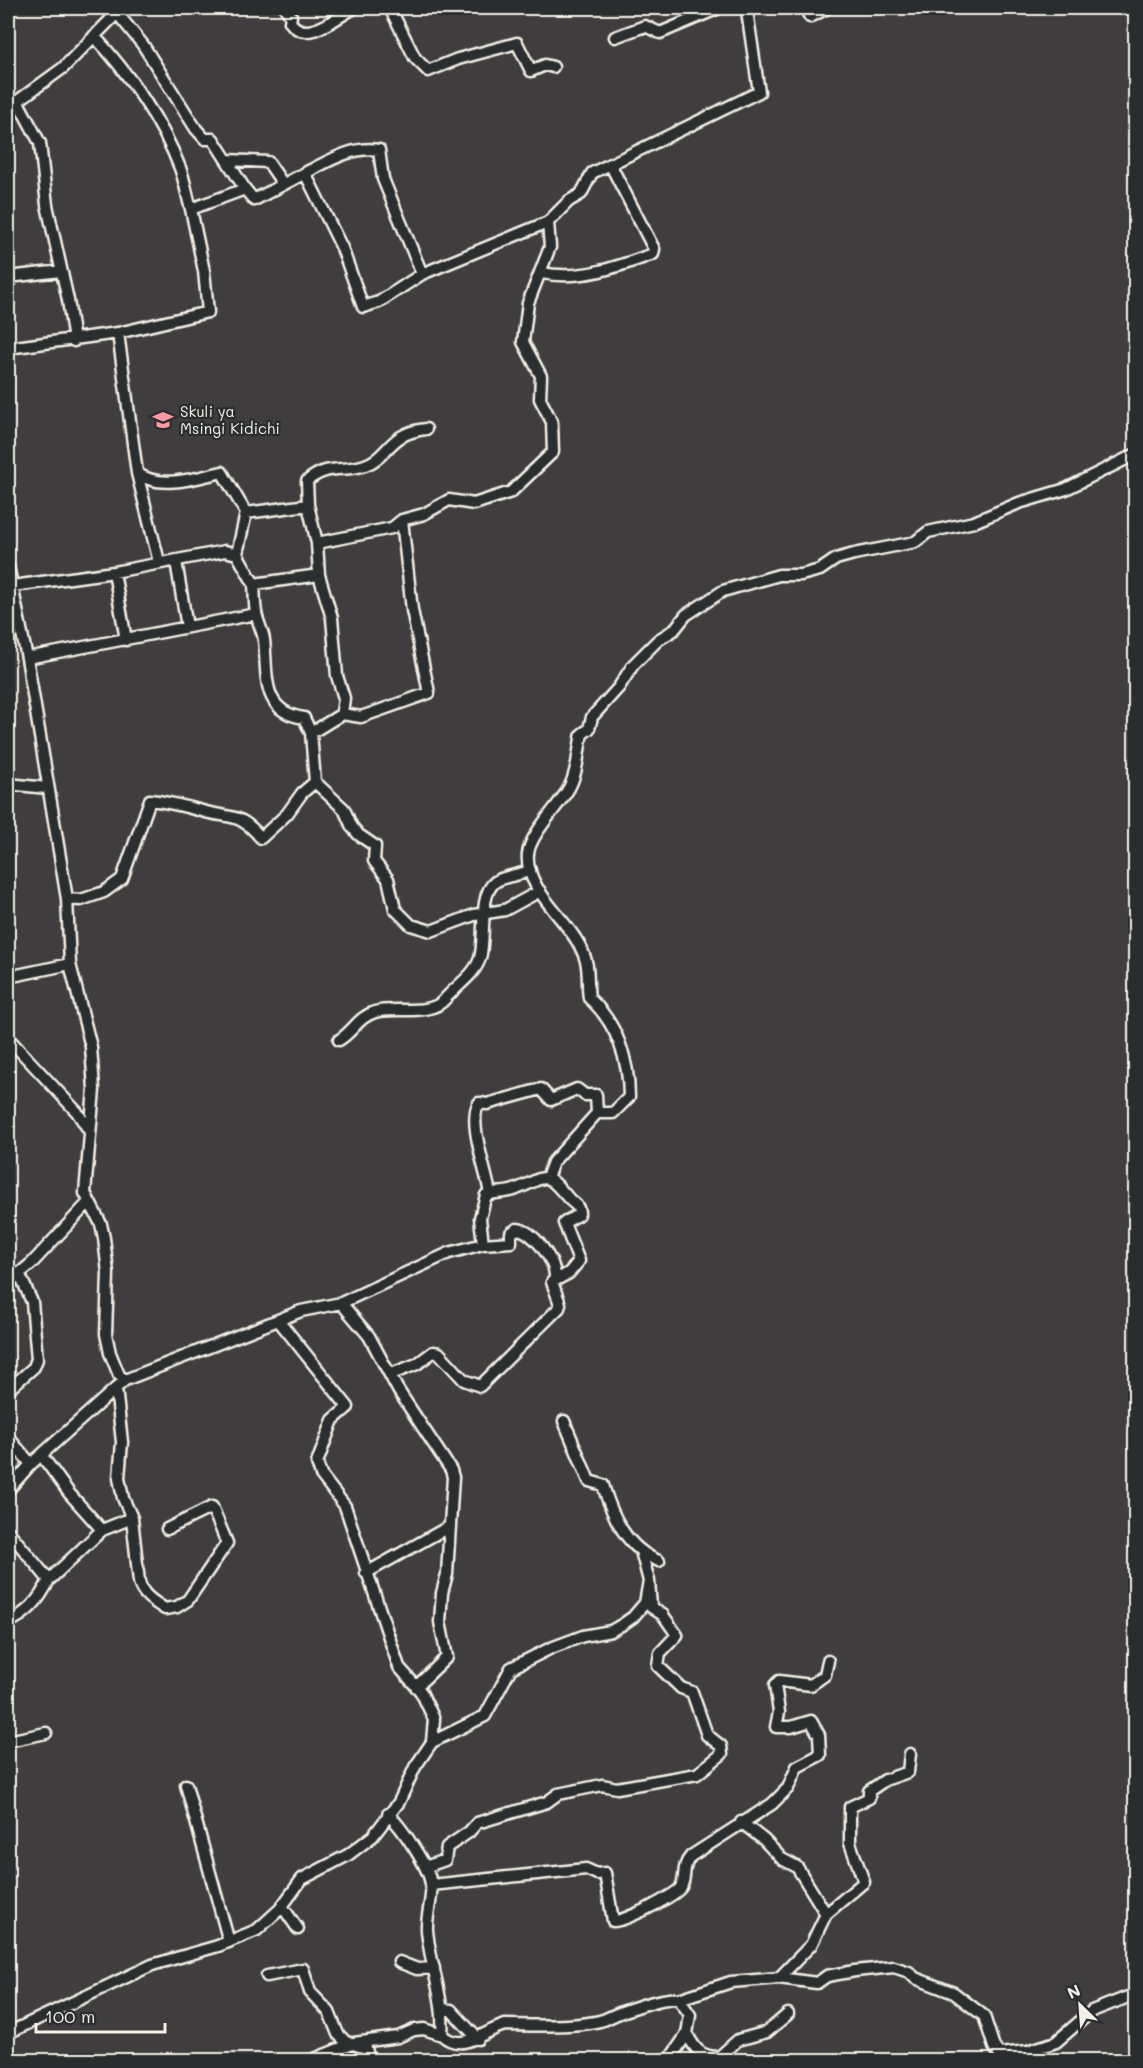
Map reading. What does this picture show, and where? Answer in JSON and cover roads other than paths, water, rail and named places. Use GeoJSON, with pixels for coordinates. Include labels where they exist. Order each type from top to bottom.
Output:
{"type":"FeatureCollection","features":[{"type":"Feature","properties":{"kind":"street"},"geometry":{"type":"LineString","coordinates":[[285,8],[291,16],[290,22],[296,31],[302,33],[319,28],[354,8]]}},
{"type":"Feature","properties":{"kind":"street"},"geometry":{"type":"LineString","coordinates":[[390,8],[415,58],[428,71],[458,59],[518,44],[531,71],[545,65],[553,66]]}},
{"type":"Feature","properties":{"kind":"street"},"geometry":{"type":"LineString","coordinates":[[615,37],[645,26],[660,33],[719,8]]}},
{"type":"Feature","properties":{"kind":"street"},"geometry":{"type":"LineString","coordinates":[[305,172],[342,248],[363,307],[379,302],[422,274],[548,222],[568,201],[581,194],[592,173],[759,92],[747,11],[744,8]]}},
{"type":"Feature","properties":{"kind":"street"},"geometry":{"type":"LineString","coordinates":[[805,8],[810,17],[827,8]]}},
{"type":"Feature","properties":{"kind":"street"},"geometry":{"type":"LineString","coordinates":[[8,108],[63,68],[119,10],[196,129],[205,140],[213,139],[254,200],[305,172],[349,152],[366,148],[379,150],[383,179],[422,274]]}},
{"type":"Feature","properties":{"kind":"street"},"geometry":{"type":"LineString","coordinates":[[8,348],[74,341],[208,312],[204,271],[181,169],[167,140],[117,61],[94,36]]}},
{"type":"Feature","properties":{"kind":"street"},"geometry":{"type":"LineString","coordinates":[[18,102],[40,143],[47,206],[74,341]]}},
{"type":"Feature","properties":{"kind":"street"},"geometry":{"type":"LineString","coordinates":[[228,160],[268,162],[283,184]]}},
{"type":"Feature","properties":{"kind":"street"},"geometry":{"type":"LineString","coordinates":[[542,273],[572,276],[594,273],[652,254],[654,249],[638,214],[610,164]]}},
{"type":"Feature","properties":{"kind":"street"},"geometry":{"type":"LineString","coordinates":[[191,209],[245,189]]}},
{"type":"Feature","properties":{"kind":"street"},"geometry":{"type":"LineString","coordinates":[[317,543],[392,528],[402,520],[424,514],[449,500],[474,504],[511,492],[553,452],[552,422],[540,399],[541,376],[523,342],[528,303],[542,273],[550,247],[548,222]]}},
{"type":"Feature","properties":{"kind":"street"},"geometry":{"type":"LineString","coordinates":[[8,277],[61,270]]}},
{"type":"Feature","properties":{"kind":"street"},"geometry":{"type":"LineString","coordinates":[[118,333],[137,473],[159,562]]}},
{"type":"Feature","properties":{"kind":"street"},"geometry":{"type":"LineString","coordinates":[[342,714],[344,698],[337,676],[332,618],[319,575],[317,543],[308,505],[307,481],[318,472],[333,467],[364,466],[372,462],[397,437],[426,429]]}},
{"type":"Feature","properties":{"kind":"street"},"geometry":{"type":"LineString","coordinates":[[597,1113],[613,1113],[628,1097],[629,1076],[613,1027],[603,1010],[589,998],[586,961],[560,914],[533,884],[528,852],[545,821],[570,787],[582,734],[589,729],[592,717],[620,687],[633,665],[658,640],[674,630],[686,615],[723,591],[756,581],[820,570],[836,559],[915,542],[928,532],[974,522],[1019,503],[1066,489],[1136,454]]}},
{"type":"Feature","properties":{"kind":"street"},"geometry":{"type":"LineString","coordinates":[[137,473],[147,481],[157,481],[193,479],[222,472],[246,513],[237,554],[254,584],[256,614],[264,638],[267,686],[277,706],[288,716],[304,718],[311,733],[315,782],[344,809],[352,827],[359,835],[375,846],[374,861],[388,879],[395,909],[411,925],[431,931],[484,913],[489,915],[505,910],[540,891]]}},
{"type":"Feature","properties":{"kind":"street"},"geometry":{"type":"LineString","coordinates":[[246,513],[308,505]]}},
{"type":"Feature","properties":{"kind":"street"},"geometry":{"type":"LineString","coordinates":[[311,733],[342,714],[361,717],[429,693],[412,610],[402,520]]}},
{"type":"Feature","properties":{"kind":"street"},"geometry":{"type":"LineString","coordinates":[[13,586],[114,572],[225,551],[237,554]]}},
{"type":"Feature","properties":{"kind":"street"},"geometry":{"type":"LineString","coordinates":[[176,561],[187,627]]}},
{"type":"Feature","properties":{"kind":"street"},"geometry":{"type":"LineString","coordinates":[[8,566],[27,658],[67,899],[70,964],[91,1047],[94,1089],[85,1193],[88,1203],[101,1224],[104,1238],[108,1273],[106,1334],[110,1353],[119,1375],[125,1380]]}},
{"type":"Feature","properties":{"kind":"street"},"geometry":{"type":"LineString","coordinates":[[114,572],[126,640]]}},
{"type":"Feature","properties":{"kind":"street"},"geometry":{"type":"LineString","coordinates":[[254,584],[319,575]]}},
{"type":"Feature","properties":{"kind":"street"},"geometry":{"type":"LineString","coordinates":[[27,658],[256,614]]}},
{"type":"Feature","properties":{"kind":"street"},"geometry":{"type":"LineString","coordinates":[[67,899],[81,900],[104,892],[122,879],[150,800],[182,804],[203,811],[232,814],[261,838],[287,814],[302,793],[315,782]]}},
{"type":"Feature","properties":{"kind":"street"},"geometry":{"type":"LineString","coordinates":[[8,784],[47,788]]}},
{"type":"Feature","properties":{"kind":"street"},"geometry":{"type":"LineString","coordinates":[[339,1040],[347,1035],[358,1020],[376,1011],[421,1010],[444,1002],[480,961],[484,913],[489,892],[496,881],[530,870]]}},
{"type":"Feature","properties":{"kind":"street"},"geometry":{"type":"LineString","coordinates":[[8,977],[70,964]]}},
{"type":"Feature","properties":{"kind":"street"},"geometry":{"type":"LineString","coordinates":[[8,1038],[77,1112],[90,1132]]}},
{"type":"Feature","properties":{"kind":"street"},"geometry":{"type":"LineString","coordinates":[[490,1194],[487,1172],[478,1145],[475,1109],[479,1103],[487,1104],[542,1089],[551,1100],[576,1089],[585,1095],[596,1095],[597,1113],[553,1162],[547,1178]]}},
{"type":"Feature","properties":{"kind":"street"},"geometry":{"type":"LineString","coordinates":[[483,1244],[481,1208],[486,1195],[509,1191],[538,1178],[547,1178],[562,1187],[579,1208],[579,1214],[564,1223],[579,1261],[569,1273],[555,1278]]}},
{"type":"Feature","properties":{"kind":"street"},"geometry":{"type":"LineString","coordinates":[[8,1283],[88,1203]]}},
{"type":"Feature","properties":{"kind":"street"},"geometry":{"type":"LineString","coordinates":[[8,1490],[32,1464],[125,1380],[302,1311],[341,1303],[414,1267],[449,1253],[483,1244],[511,1242],[511,1233],[523,1230],[552,1257],[555,1278],[552,1282],[560,1304],[559,1308],[480,1386],[464,1380],[439,1353],[433,1352],[417,1364],[391,1374]]}},
{"type":"Feature","properties":{"kind":"street"},"geometry":{"type":"LineString","coordinates":[[8,1390],[34,1367],[37,1359],[32,1302],[19,1273]]}},
{"type":"Feature","properties":{"kind":"street"},"geometry":{"type":"LineString","coordinates":[[341,1303],[369,1336],[451,1470],[453,1477],[447,1574],[440,1622],[447,1657],[416,1687]]}},
{"type":"Feature","properties":{"kind":"street"},"geometry":{"type":"LineString","coordinates":[[8,2033],[152,1965],[229,1942],[257,1930],[282,1906],[302,1879],[321,1872],[373,1836],[399,1802],[415,1767],[432,1742],[434,1719],[416,1687],[399,1667],[345,1506],[321,1475],[317,1463],[333,1420],[348,1407],[279,1321]]}},
{"type":"Feature","properties":{"kind":"street"},"geometry":{"type":"LineString","coordinates":[[116,1388],[122,1442],[119,1478],[123,1498],[132,1518],[141,1589],[165,1609],[177,1607],[188,1600],[227,1544],[212,1507],[167,1529]]}},
{"type":"Feature","properties":{"kind":"street"},"geometry":{"type":"LineString","coordinates":[[564,1421],[589,1481],[603,1485],[610,1508],[630,1542],[659,1561]]}},
{"type":"Feature","properties":{"kind":"street"},"geometry":{"type":"LineString","coordinates":[[8,1437],[32,1464]]}},
{"type":"Feature","properties":{"kind":"street"},"geometry":{"type":"LineString","coordinates":[[42,1456],[69,1493],[102,1530]]}},
{"type":"Feature","properties":{"kind":"street"},"geometry":{"type":"LineString","coordinates":[[8,1622],[19,1617],[36,1602],[49,1580],[102,1530],[132,1518]]}},
{"type":"Feature","properties":{"kind":"street"},"geometry":{"type":"LineString","coordinates":[[366,1573],[450,1526]]}},
{"type":"Feature","properties":{"kind":"street"},"geometry":{"type":"LineString","coordinates":[[8,1531],[49,1580]]}},
{"type":"Feature","properties":{"kind":"street"},"geometry":{"type":"LineString","coordinates":[[425,1867],[445,1860],[447,1847],[470,1832],[477,1823],[495,1816],[536,1806],[558,1794],[592,1786],[617,1788],[697,1774],[722,1754],[721,1746],[707,1735],[692,1692],[681,1688],[658,1666],[660,1653],[677,1635],[663,1615],[651,1607],[649,1581],[641,1551]]}},
{"type":"Feature","properties":{"kind":"street"},"geometry":{"type":"LineString","coordinates":[[432,1742],[485,1716],[511,1668],[522,1661],[583,1636],[611,1631],[633,1617],[645,1603],[649,1581]]}},
{"type":"Feature","properties":{"kind":"street"},"geometry":{"type":"LineString","coordinates":[[431,1885],[586,1869],[597,1874],[605,1873],[614,1921],[621,1922],[679,1891],[683,1884],[685,1863],[741,1822],[772,1804],[788,1788],[797,1767],[820,1755],[819,1735],[811,1721],[791,1727],[776,1727],[779,1712],[776,1685],[779,1681],[811,1685],[825,1675],[828,1661]]}},
{"type":"Feature","properties":{"kind":"street"},"geometry":{"type":"LineString","coordinates":[[8,1741],[46,1733]]}},
{"type":"Feature","properties":{"kind":"street"},"geometry":{"type":"LineString","coordinates":[[778,1978],[811,1946],[826,1914],[864,1882],[850,1843],[850,1807],[869,1798],[869,1791],[885,1780],[908,1772],[910,1754]]}},
{"type":"Feature","properties":{"kind":"street"},"geometry":{"type":"LineString","coordinates":[[186,1785],[229,1942]]}},
{"type":"Feature","properties":{"kind":"street"},"geometry":{"type":"LineString","coordinates":[[388,1814],[398,1823],[425,1867],[431,1885],[427,1932],[437,1993],[443,2009],[442,2035]]}},
{"type":"Feature","properties":{"kind":"street"},"geometry":{"type":"LineString","coordinates":[[741,1822],[764,1840],[782,1859],[797,1867],[826,1914]]}},
{"type":"Feature","properties":{"kind":"street"},"geometry":{"type":"LineString","coordinates":[[282,1906],[298,1929]]}},
{"type":"Feature","properties":{"kind":"street"},"geometry":{"type":"LineString","coordinates":[[399,1962],[417,1969],[434,1968]]}},
{"type":"Feature","properties":{"kind":"street"},"geometry":{"type":"LineString","coordinates":[[267,1976],[303,1969],[310,1992],[329,2012],[338,2034],[346,2042],[354,2043],[398,2037],[424,2029],[455,2041],[478,2039],[495,2028],[505,2025],[596,2021],[647,2004],[674,1997],[679,1999],[731,1982],[778,1978],[817,1983],[827,1976],[894,1967],[954,1993],[984,2016],[994,2047],[999,2054],[1028,2051],[1056,2042],[1092,2011],[1128,1997]]}},
{"type":"Feature","properties":{"kind":"street"},"geometry":{"type":"LineString","coordinates":[[669,2061],[687,2034],[690,2015],[679,1999]]}},
{"type":"Feature","properties":{"kind":"street"},"geometry":{"type":"LineString","coordinates":[[443,2009],[450,2010],[478,2039]]}},
{"type":"Feature","properties":{"kind":"street"},"geometry":{"type":"LineString","coordinates":[[687,2034],[697,2052],[708,2057],[719,2057],[738,2040],[767,2032],[788,2014]]}},
{"type":"Feature","properties":{"kind":"street"},"geometry":{"type":"LineString","coordinates":[[312,2061],[354,2043],[366,2048],[369,2061]]}},
{"type":"Feature","properties":{"kind":"place","name":"Skuli ya Msingi Kidichi"},"geometry":{"type":"Point","coordinates":[163,420]}}]}
